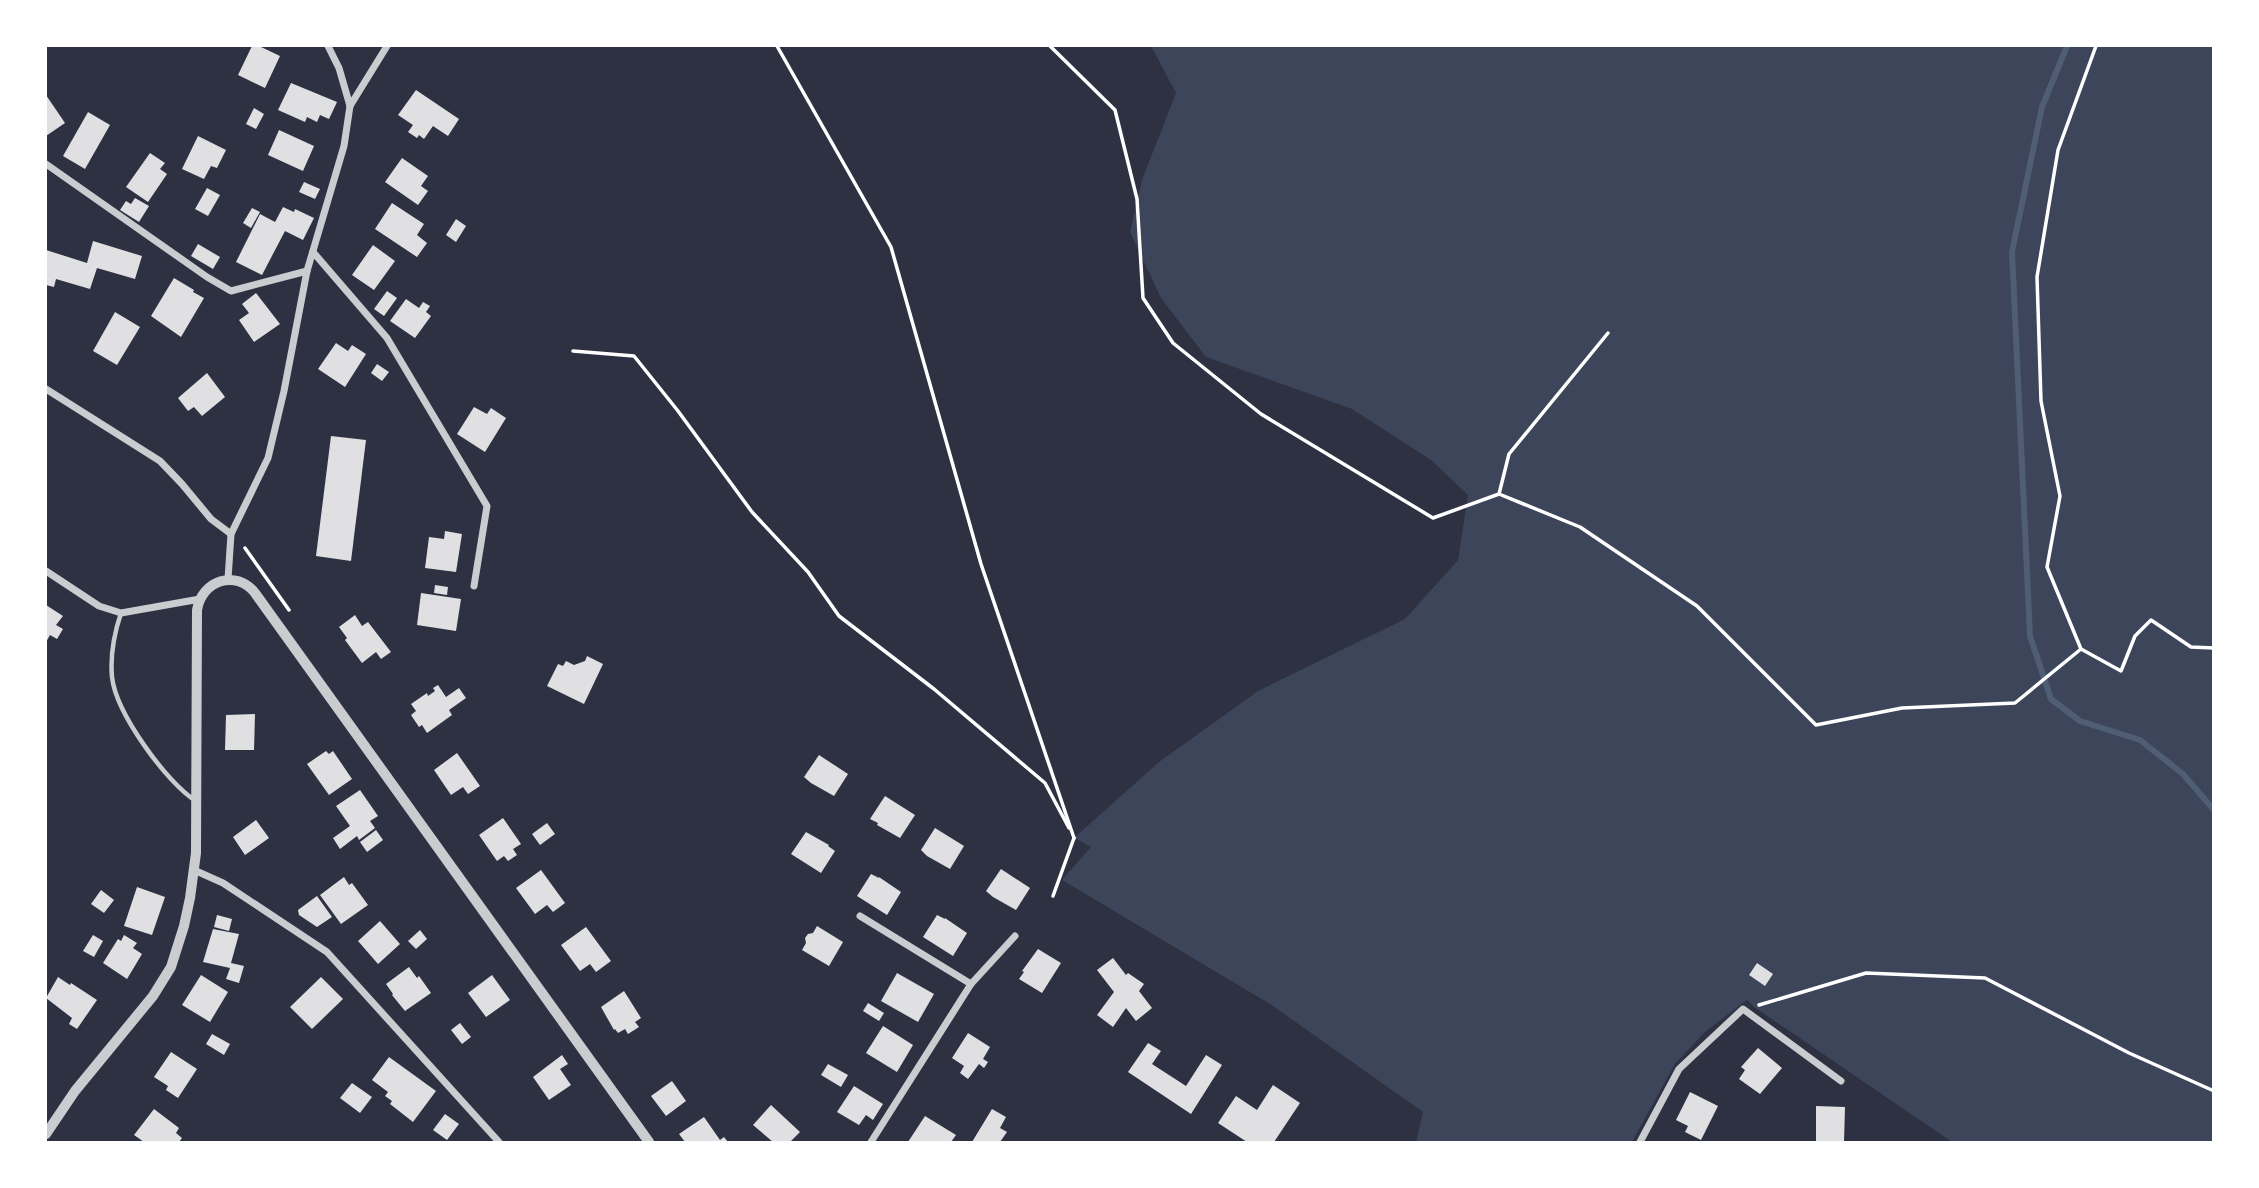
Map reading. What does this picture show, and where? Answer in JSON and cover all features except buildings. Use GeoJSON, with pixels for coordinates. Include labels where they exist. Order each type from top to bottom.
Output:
{"type":"FeatureCollection","features":[{"type":"Feature","properties":{"kind":"street"},"geometry":{"type":"LineString","coordinates":[[328,46],[339,68],[350,106]]}},
{"type":"Feature","properties":{"kind":"street"},"geometry":{"type":"LineString","coordinates":[[228,579],[231,534],[268,458],[307,271],[344,146],[350,106],[387,46]]}},
{"type":"Feature","properties":{"kind":"street"},"geometry":{"type":"LineString","coordinates":[[46,164],[231,291],[307,271]]}},
{"type":"Feature","properties":{"kind":"street"},"geometry":{"type":"LineString","coordinates":[[313,252],[387,338],[487,506],[474,586]]}},
{"type":"Feature","properties":{"kind":"street"},"geometry":{"type":"LineString","coordinates":[[46,389],[160,461],[211,519],[231,534]]}},
{"type":"Feature","properties":{"kind":"street"},"geometry":{"type":"LineString","coordinates":[[46,570],[99,606],[121,613],[200,599]]}},
{"type":"Feature","properties":{"kind":"street"},"geometry":{"type":"LineString","coordinates":[[46,1134],[75,1091],[145,1007],[166,976],[184,926],[194,870],[197,802],[196,631],[200,599],[210,585],[228,579],[243,583],[251,589],[649,1143]]}},
{"type":"Feature","properties":{"kind":"street"},"geometry":{"type":"LineString","coordinates":[[194,870],[217,879],[327,952],[499,1143]]}},
{"type":"Feature","properties":{"kind":"street"},"geometry":{"type":"LineString","coordinates":[[860,916],[971,984]]}},
{"type":"Feature","properties":{"kind":"street"},"geometry":{"type":"LineString","coordinates":[[871,1143],[971,984],[1015,936]]}},
{"type":"Feature","properties":{"kind":"street"},"geometry":{"type":"LineString","coordinates":[[1640,1143],[1679,1069],[1743,1009],[1841,1081]]}},
{"type":"Feature","properties":{"kind":"lane"},"geometry":{"type":"LineString","coordinates":[[121,613],[111,655],[112,678],[122,710],[152,756],[173,782],[197,802]]}},
{"type":"Feature","properties":{"kind":"path"},"geometry":{"type":"LineString","coordinates":[[776,46],[891,247],[981,564],[1074,838],[1053,895]]}},
{"type":"Feature","properties":{"kind":"path"},"geometry":{"type":"LineString","coordinates":[[1050,46],[1115,110],[1137,199],[1143,298],[1173,343],[1262,414],[1433,518],[1499,495],[1580,527],[1697,606],[1816,725],[1902,708],[2015,703],[2081,649]]}},
{"type":"Feature","properties":{"kind":"path"},"geometry":{"type":"LineString","coordinates":[[2096,46],[2058,150],[2037,277],[2041,401],[2060,496],[2047,566],[2081,649],[2121,671],[2135,636],[2151,620],[2191,647],[2214,648]]}},
{"type":"Feature","properties":{"kind":"path"},"geometry":{"type":"LineString","coordinates":[[1499,495],[1509,454],[1608,333]]}},
{"type":"Feature","properties":{"kind":"path"},"geometry":{"type":"LineString","coordinates":[[573,351],[634,356],[752,512],[808,572],[839,616],[934,689],[1045,783],[1074,838]]}},
{"type":"Feature","properties":{"kind":"path"},"geometry":{"type":"LineString","coordinates":[[1743,1009],[1866,973],[1985,978],[2130,1053],[2214,1091]]}},
{"type":"Feature","properties":{"kind":"shaded area"},"geometry":{"type":"Polygon","coordinates":[[[1151,46],[2213,46],[2213,1142],[1952,1142],[1747,1000],[1705,1032],[1675,1064],[1632,1142],[1416,1142],[1423,1112],[1270,1004],[1062,880],[1091,847],[1074,838],[1159,762],[1258,691],[1405,619],[1458,560],[1468,495],[1431,460],[1352,409],[1206,357],[1161,298],[1130,232],[1142,180],[1176,93],[1151,46]]]}},
{"type":"Feature","properties":{"kind":"waterway"},"geometry":{"type":"LineString","coordinates":[[2067,46],[2042,107],[2012,252],[2030,636],[2051,699],[2080,721],[2140,740],[2183,774],[2214,810]]}}]}
